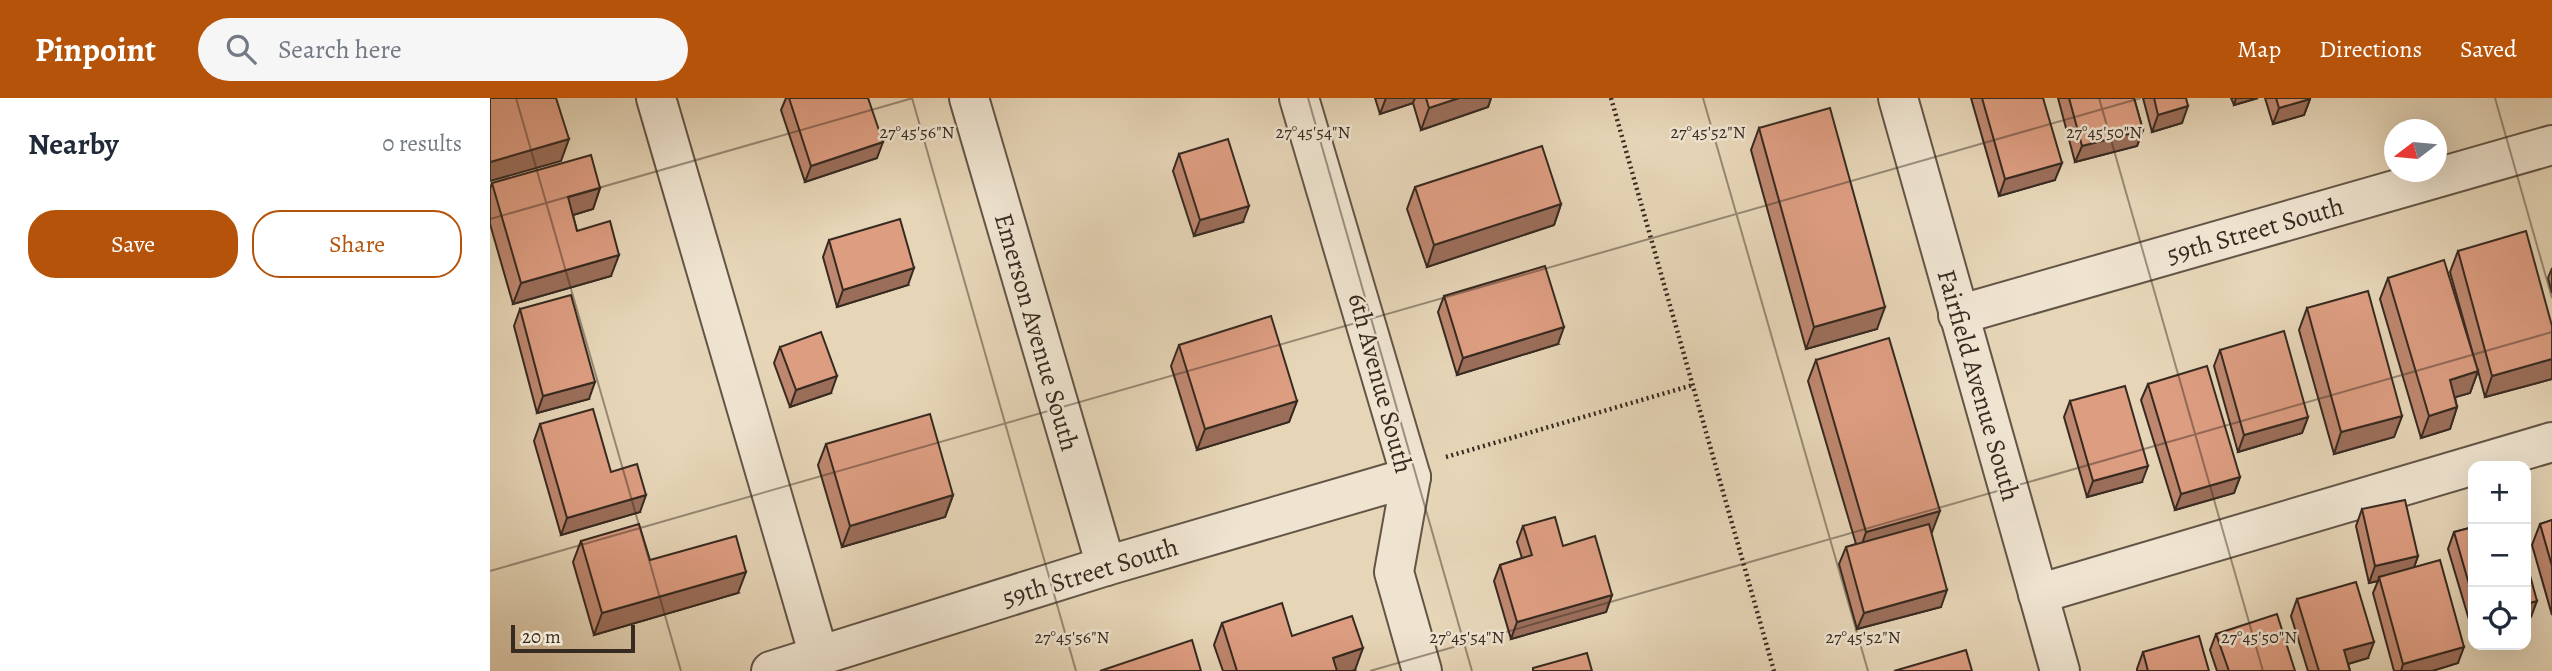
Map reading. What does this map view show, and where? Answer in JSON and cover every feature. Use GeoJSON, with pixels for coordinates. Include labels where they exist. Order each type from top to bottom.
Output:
{"type":"FeatureCollection","features":[{"type":"Feature","properties":{"kind":"street"},"geometry":{"type":"LineString","coordinates":[[656,98],[819,656]]}},
{"type":"Feature","properties":{"kind":"street","name":"Emerson Avenue South"},"geometry":{"type":"LineString","coordinates":[[969,98],[1106,566]]}},
{"type":"Feature","properties":{"kind":"street","name":"6th Avenue South"},"geometry":{"type":"LineString","coordinates":[[1299,98],[1409,472],[1394,572],[1422,671]]}},
{"type":"Feature","properties":{"kind":"street","name":"Fairfield Avenue South"},"geometry":{"type":"LineString","coordinates":[[1898,98],[2060,671]]}},
{"type":"Feature","properties":{"kind":"street","name":"59th Street South"},"geometry":{"type":"LineString","coordinates":[[1958,314],[2552,145]]}},
{"type":"Feature","properties":{"kind":"street"},"geometry":{"type":"LineString","coordinates":[[2038,594],[2552,442]]}},
{"type":"Feature","properties":{"kind":"street","name":"59th Street South"},"geometry":{"type":"LineString","coordinates":[[771,671],[1409,472]]}},
{"type":"Feature","properties":{"kind":"path"},"geometry":{"type":"LineString","coordinates":[[1611,98],[1774,671]]}},
{"type":"Feature","properties":{"kind":"path"},"geometry":{"type":"LineString","coordinates":[[1409,472],[1693,385]]}},
{"type":"Feature","properties":{"kind":"building"},"geometry":{"type":"Polygon","coordinates":[[[490,98],[556,98],[569,139],[490,162],[490,98]]]}},
{"type":"Feature","properties":{"kind":"building"},"geometry":{"type":"Polygon","coordinates":[[[789,98],[868,98],[883,142],[811,166],[789,98]]]}},
{"type":"Feature","properties":{"kind":"building"},"geometry":{"type":"Polygon","coordinates":[[[1426,98],[1459,98],[1429,108],[1426,98]]]}},
{"type":"Feature","properties":{"kind":"building"},"geometry":{"type":"Polygon","coordinates":[[[1982,98],[2043,98],[2062,163],[2005,179],[1982,98]]]}},
{"type":"Feature","properties":{"kind":"building"},"geometry":{"type":"Polygon","coordinates":[[[2069,98],[2134,98],[2143,130],[2082,146],[2069,98]]]}},
{"type":"Feature","properties":{"kind":"building"},"geometry":{"type":"Polygon","coordinates":[[[2154,98],[2186,98],[2188,106],[2158,115],[2154,98]]]}},
{"type":"Feature","properties":{"kind":"building"},"geometry":{"type":"Polygon","coordinates":[[[2276,98],[2310,98],[2310,99],[2279,108],[2276,98]]]}},
{"type":"Feature","properties":{"kind":"building"},"geometry":{"type":"Polygon","coordinates":[[[1830,108],[1885,307],[1814,327],[1759,128],[1830,108]]]}},
{"type":"Feature","properties":{"kind":"building"},"geometry":{"type":"Polygon","coordinates":[[[1228,139],[1249,206],[1200,220],[1179,154],[1228,139]]]}},
{"type":"Feature","properties":{"kind":"building"},"geometry":{"type":"Polygon","coordinates":[[[1542,146],[1561,204],[1434,245],[1415,187],[1542,146]]]}},
{"type":"Feature","properties":{"kind":"building"},"geometry":{"type":"Polygon","coordinates":[[[591,155],[600,188],[568,197],[577,231],[610,221],[619,255],[521,283],[492,183],[591,155]]]}},
{"type":"Feature","properties":{"kind":"building"},"geometry":{"type":"Polygon","coordinates":[[[900,219],[914,268],[843,290],[829,240],[900,219]]]}},
{"type":"Feature","properties":{"kind":"building"},"geometry":{"type":"Polygon","coordinates":[[[2526,231],[2552,326],[2552,359],[2492,376],[2458,251],[2526,231]]]}},
{"type":"Feature","properties":{"kind":"building"},"geometry":{"type":"Polygon","coordinates":[[[2444,260],[2478,371],[2450,380],[2457,407],[2429,416],[2388,278],[2444,260]]]}},
{"type":"Feature","properties":{"kind":"building"},"geometry":{"type":"Polygon","coordinates":[[[1545,266],[1564,327],[1463,358],[1444,296],[1545,266]]]}},
{"type":"Feature","properties":{"kind":"building"},"geometry":{"type":"Polygon","coordinates":[[[2368,291],[2402,416],[2341,432],[2307,308],[2368,291]]]}},
{"type":"Feature","properties":{"kind":"building"},"geometry":{"type":"Polygon","coordinates":[[[571,295],[595,382],[543,396],[520,309],[571,295]]]}},
{"type":"Feature","properties":{"kind":"building"},"geometry":{"type":"Polygon","coordinates":[[[1271,316],[1297,401],[1205,429],[1179,345],[1271,316]]]}},
{"type":"Feature","properties":{"kind":"building"},"geometry":{"type":"Polygon","coordinates":[[[2284,331],[2308,417],[2244,435],[2220,350],[2284,331]]]}},
{"type":"Feature","properties":{"kind":"building"},"geometry":{"type":"Polygon","coordinates":[[[821,332],[837,376],[796,390],[780,347],[821,332]]]}},
{"type":"Feature","properties":{"kind":"building"},"geometry":{"type":"Polygon","coordinates":[[[1889,338],[1940,511],[1866,532],[1816,360],[1889,338]]]}},
{"type":"Feature","properties":{"kind":"building"},"geometry":{"type":"Polygon","coordinates":[[[2207,366],[2240,477],[2181,494],[2148,384],[2207,366]]]}},
{"type":"Feature","properties":{"kind":"building"},"geometry":{"type":"Polygon","coordinates":[[[2125,386],[2148,466],[2093,481],[2070,401],[2125,386]]]}},
{"type":"Feature","properties":{"kind":"building"},"geometry":{"type":"Polygon","coordinates":[[[593,409],[611,472],[637,464],[646,495],[567,518],[540,424],[593,409]]]}},
{"type":"Feature","properties":{"kind":"building"},"geometry":{"type":"Polygon","coordinates":[[[930,414],[953,495],[850,526],[826,444],[930,414]]]}},
{"type":"Feature","properties":{"kind":"building"},"geometry":{"type":"Polygon","coordinates":[[[2405,500],[2418,556],[2375,566],[2362,509],[2405,500]]]}},
{"type":"Feature","properties":{"kind":"building"},"geometry":{"type":"Polygon","coordinates":[[[1555,517],[1563,546],[1595,536],[1612,595],[1517,622],[1500,565],[1532,555],[1523,526],[1555,517]]]}},
{"type":"Feature","properties":{"kind":"building"},"geometry":{"type":"Polygon","coordinates":[[[2552,520],[2552,566],[2540,524],[2552,520]]]}},
{"type":"Feature","properties":{"kind":"building"},"geometry":{"type":"Polygon","coordinates":[[[639,524],[650,560],[736,536],[746,572],[602,613],[581,541],[639,524]]]}},
{"type":"Feature","properties":{"kind":"building"},"geometry":{"type":"Polygon","coordinates":[[[1929,524],[1947,590],[1864,613],[1846,547],[1929,524]]]}},
{"type":"Feature","properties":{"kind":"building"},"geometry":{"type":"Polygon","coordinates":[[[2468,528],[2468,581],[2454,532],[2468,528]]]}},
{"type":"Feature","properties":{"kind":"building"},"geometry":{"type":"Polygon","coordinates":[[[2440,560],[2464,647],[2403,664],[2379,577],[2440,560]]]}},
{"type":"Feature","properties":{"kind":"building"},"geometry":{"type":"Polygon","coordinates":[[[2531,579],[2537,601],[2531,603],[2531,579]]]}},
{"type":"Feature","properties":{"kind":"building"},"geometry":{"type":"Polygon","coordinates":[[[2356,582],[2374,642],[2344,650],[2350,671],[2319,671],[2297,599],[2356,582]]]}},
{"type":"Feature","properties":{"kind":"building"},"geometry":{"type":"Polygon","coordinates":[[[1282,603],[1292,636],[1352,616],[1363,648],[1333,658],[1337,671],[1237,671],[1222,623],[1282,603]]]}},
{"type":"Feature","properties":{"kind":"building"},"geometry":{"type":"Polygon","coordinates":[[[2277,614],[2295,671],[2229,671],[2216,634],[2277,614]]]}},
{"type":"Feature","properties":{"kind":"building"},"geometry":{"type":"Polygon","coordinates":[[[2199,636],[2209,671],[2148,671],[2143,652],[2199,636]]]}},
{"type":"Feature","properties":{"kind":"building"},"geometry":{"type":"Polygon","coordinates":[[[1192,640],[1201,671],[1100,671],[1192,640]]]}},
{"type":"Feature","properties":{"kind":"building"},"geometry":{"type":"Polygon","coordinates":[[[1966,650],[1972,671],[1894,671],[1966,650]]]}},
{"type":"Feature","properties":{"kind":"building"},"geometry":{"type":"Polygon","coordinates":[[[1587,653],[1592,671],[1533,671],[1533,668],[1587,653]]]}}]}
